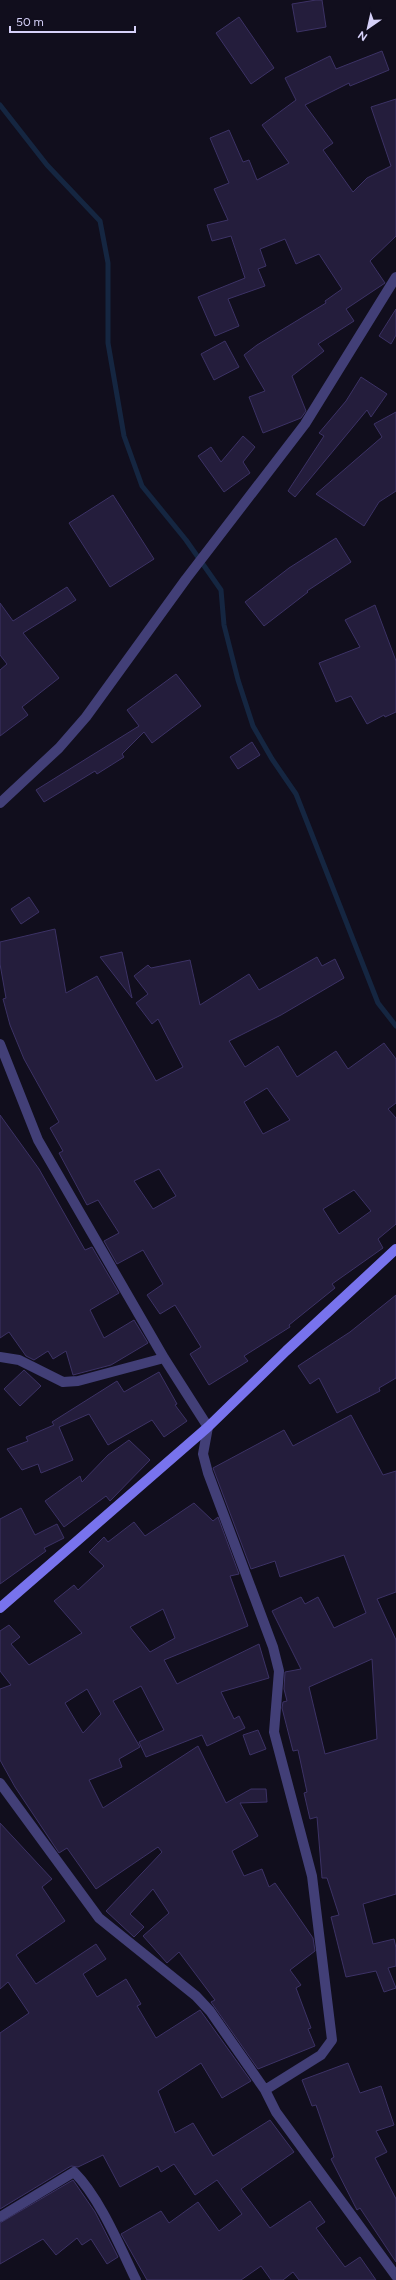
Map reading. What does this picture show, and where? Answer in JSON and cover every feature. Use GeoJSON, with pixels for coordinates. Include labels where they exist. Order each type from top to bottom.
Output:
{"type":"FeatureCollection","features":[{"type":"Feature","properties":{"kind":"main road"},"geometry":{"type":"LineString","coordinates":[[0,1608],[208,1426],[396,1249]]}},
{"type":"Feature","properties":{"kind":"street"},"geometry":{"type":"LineString","coordinates":[[0,803],[59,748],[86,716],[186,579],[322,399],[396,277]]}},
{"type":"Feature","properties":{"kind":"street"},"geometry":{"type":"LineString","coordinates":[[0,1044],[38,1140],[164,1358],[208,1426],[202,1454],[273,1646],[279,1671],[274,1732],[312,1876],[332,2040],[321,2055],[264,2090]]}},
{"type":"Feature","properties":{"kind":"street"},"geometry":{"type":"LineString","coordinates":[[0,1358],[19,1360],[63,1382],[78,1381],[164,1358]]}},
{"type":"Feature","properties":{"kind":"street"},"geometry":{"type":"LineString","coordinates":[[0,1783],[98,1918],[196,1996],[210,2012],[264,2090],[276,2112],[396,2276]]}},
{"type":"Feature","properties":{"kind":"street"},"geometry":{"type":"LineString","coordinates":[[0,2217],[74,2172],[108,2223],[136,2280]]}},
{"type":"Feature","properties":{"kind":"building"},"geometry":{"type":"Polygon","coordinates":[[[322,0],[326,27],[297,32],[292,4],[322,0]]]}},
{"type":"Feature","properties":{"kind":"building"},"geometry":{"type":"Polygon","coordinates":[[[239,17],[274,68],[251,84],[216,33],[239,17]]]}},
{"type":"Feature","properties":{"kind":"building"},"geometry":{"type":"Polygon","coordinates":[[[382,51],[389,70],[350,86],[349,83],[305,105],[333,143],[323,150],[353,192],[367,178],[391,166],[371,107],[396,99],[396,236],[370,261],[385,283],[346,309],[354,321],[318,344],[324,351],[292,376],[306,411],[301,418],[263,433],[249,397],[265,391],[244,355],[257,345],[326,303],[325,301],[342,289],[319,254],[296,264],[285,239],[260,249],[266,266],[258,269],[265,286],[228,299],[239,326],[215,336],[198,297],[245,278],[231,236],[212,241],[207,225],[228,220],[214,189],[229,183],[210,138],[229,130],[243,162],[249,160],[257,180],[289,163],[262,125],[296,100],[285,78],[330,56],[336,69],[382,51]]]}},
{"type":"Feature","properties":{"kind":"building"},"geometry":{"type":"Polygon","coordinates":[[[396,309],[396,335],[391,344],[379,336],[396,309]]]}},
{"type":"Feature","properties":{"kind":"building"},"geometry":{"type":"Polygon","coordinates":[[[225,341],[239,367],[214,380],[201,354],[225,341]]]}},
{"type":"Feature","properties":{"kind":"building"},"geometry":{"type":"Polygon","coordinates":[[[361,377],[387,394],[371,417],[367,410],[295,497],[288,491],[324,436],[319,433],[346,401],[361,377]]]}},
{"type":"Feature","properties":{"kind":"building"},"geometry":{"type":"Polygon","coordinates":[[[396,412],[396,491],[379,502],[364,526],[316,494],[382,437],[374,424],[396,412]]]}},
{"type":"Feature","properties":{"kind":"building"},"geometry":{"type":"Polygon","coordinates":[[[243,436],[255,447],[243,462],[250,473],[224,492],[198,456],[211,447],[221,462],[243,436]]]}},
{"type":"Feature","properties":{"kind":"building"},"geometry":{"type":"Polygon","coordinates":[[[113,495],[154,559],[110,587],[69,523],[113,495]]]}},
{"type":"Feature","properties":{"kind":"building"},"geometry":{"type":"Polygon","coordinates":[[[336,538],[351,562],[307,591],[308,592],[264,626],[245,602],[289,568],[336,538]]]}},
{"type":"Feature","properties":{"kind":"building"},"geometry":{"type":"Polygon","coordinates":[[[67,587],[76,600],[23,633],[59,678],[22,707],[28,715],[0,736],[0,670],[7,664],[0,655],[0,603],[13,621],[67,587]]]}},
{"type":"Feature","properties":{"kind":"building"},"geometry":{"type":"Polygon","coordinates":[[[375,605],[396,661],[396,712],[385,717],[384,715],[367,724],[351,696],[336,702],[319,663],[360,647],[345,620],[375,605]]]}},
{"type":"Feature","properties":{"kind":"building"},"geometry":{"type":"Polygon","coordinates":[[[176,674],[201,706],[152,743],[144,732],[122,754],[124,757],[97,774],[95,771],[44,802],[36,790],[139,726],[127,710],[176,674]]]}},
{"type":"Feature","properties":{"kind":"building"},"geometry":{"type":"Polygon","coordinates":[[[252,742],[260,755],[238,769],[230,757],[252,742]]]}},
{"type":"Feature","properties":{"kind":"building"},"geometry":{"type":"Polygon","coordinates":[[[29,897],[39,912],[21,924],[11,909],[29,897]]]}},
{"type":"Feature","properties":{"kind":"building"},"geometry":{"type":"Polygon","coordinates":[[[55,929],[66,993],[97,976],[156,1081],[183,1067],[158,1019],[152,1024],[136,1003],[148,994],[134,976],[148,965],[151,968],[190,960],[200,1005],[249,974],[259,990],[317,957],[322,966],[335,959],[344,978],[281,1015],[229,1041],[245,1067],[278,1046],[297,1077],[336,1051],[348,1069],[384,1043],[396,1059],[396,1103],[388,1109],[396,1118],[396,1224],[378,1239],[383,1248],[332,1284],[335,1288],[289,1325],[290,1327],[244,1356],[248,1361],[209,1385],[190,1354],[201,1347],[175,1305],[160,1314],[147,1295],[163,1284],[143,1250],[117,1264],[104,1241],[119,1233],[98,1200],[87,1205],[59,1153],[63,1151],[50,1128],[59,1122],[24,1059],[10,1025],[3,999],[6,998],[0,964],[0,942],[55,929]],[[267,1088],[244,1102],[263,1134],[290,1120],[267,1088]],[[159,1169],[134,1181],[153,1209],[176,1196],[159,1169]],[[354,1190],[323,1209],[339,1234],[371,1211],[354,1190]]]}},
{"type":"Feature","properties":{"kind":"building"},"geometry":{"type":"Polygon","coordinates":[[[122,952],[132,998],[100,957],[122,952]]]}},
{"type":"Feature","properties":{"kind":"building"},"geometry":{"type":"Polygon","coordinates":[[[0,1115],[39,1169],[85,1250],[92,1247],[119,1293],[90,1310],[104,1338],[134,1320],[148,1343],[111,1365],[73,1375],[66,1351],[53,1359],[48,1351],[34,1360],[26,1356],[9,1332],[0,1338],[0,1115]]]}},
{"type":"Feature","properties":{"kind":"building"},"geometry":{"type":"Polygon","coordinates":[[[396,1295],[396,1378],[379,1388],[380,1391],[337,1413],[319,1378],[310,1384],[298,1366],[350,1332],[396,1295]]]}},
{"type":"Feature","properties":{"kind":"building"},"geometry":{"type":"Polygon","coordinates":[[[24,1370],[41,1386],[20,1406],[4,1389],[24,1370]]]}},
{"type":"Feature","properties":{"kind":"building"},"geometry":{"type":"Polygon","coordinates":[[[159,1372],[177,1404],[175,1405],[187,1421],[164,1437],[152,1420],[108,1445],[89,1414],[59,1427],[73,1460],[41,1473],[38,1464],[22,1470],[7,1449],[28,1441],[26,1437],[54,1425],[52,1422],[117,1381],[124,1392],[159,1372]]]}},
{"type":"Feature","properties":{"kind":"building"},"geometry":{"type":"Polygon","coordinates":[[[351,1415],[383,1475],[396,1471],[396,1592],[377,1599],[396,1640],[396,1894],[363,1904],[373,1944],[394,1939],[396,1948],[396,1966],[388,1968],[396,1988],[384,1992],[376,1971],[346,1977],[331,1917],[339,1915],[327,1878],[322,1878],[317,1817],[310,1819],[304,1793],[307,1792],[298,1750],[293,1751],[282,1708],[283,1702],[287,1701],[284,1689],[285,1672],[301,1669],[272,1611],[301,1597],[305,1604],[318,1597],[334,1628],[366,1613],[344,1555],[280,1577],[275,1561],[251,1569],[213,1468],[284,1430],[293,1446],[351,1415]],[[372,1659],[309,1687],[325,1754],[377,1739],[372,1659]]]}},
{"type":"Feature","properties":{"kind":"building"},"geometry":{"type":"Polygon","coordinates":[[[129,1440],[150,1460],[110,1501],[106,1496],[64,1527],[45,1501],[80,1476],[82,1482],[108,1455],[129,1440]]]}},
{"type":"Feature","properties":{"kind":"building"},"geometry":{"type":"Polygon","coordinates":[[[194,1503],[213,1521],[218,1517],[239,1574],[230,1576],[248,1626],[164,1660],[177,1684],[259,1644],[269,1678],[221,1692],[234,1719],[239,1716],[245,1728],[207,1746],[202,1735],[146,1757],[139,1742],[164,1730],[141,1686],[113,1701],[140,1747],[119,1759],[122,1767],[89,1780],[103,1808],[198,1746],[226,1803],[251,1789],[266,1789],[267,1802],[240,1803],[258,1836],[232,1851],[244,1876],[262,1869],[269,1887],[275,1883],[313,1938],[315,1951],[290,1970],[301,1985],[296,1988],[311,2028],[308,2029],[315,2046],[258,2069],[211,2002],[215,2000],[179,1952],[167,1963],[143,1936],[169,1913],[153,1889],[130,1914],[144,1927],[134,1937],[106,1911],[162,1852],[158,1847],[96,1889],[67,1848],[59,1853],[15,1787],[0,1760],[0,1689],[11,1685],[0,1671],[0,1631],[9,1625],[20,1637],[11,1644],[29,1665],[82,1633],[54,1601],[74,1585],[78,1590],[104,1566],[89,1552],[104,1537],[108,1542],[134,1522],[145,1536],[194,1503]],[[163,1609],[130,1627],[150,1652],[175,1638],[163,1609]],[[87,1689],[65,1703],[83,1733],[101,1714],[87,1689]]]}},
{"type":"Feature","properties":{"kind":"building"},"geometry":{"type":"Polygon","coordinates":[[[21,1508],[35,1535],[57,1524],[64,1538],[44,1548],[46,1551],[0,1584],[0,1519],[21,1508]]]}},
{"type":"Feature","properties":{"kind":"building"},"geometry":{"type":"Polygon","coordinates":[[[258,1730],[266,1749],[250,1755],[243,1735],[258,1730]]]}},
{"type":"Feature","properties":{"kind":"building"},"geometry":{"type":"Polygon","coordinates":[[[0,1823],[52,1879],[42,1887],[65,1921],[16,1955],[36,1984],[96,1944],[106,1959],[83,1974],[97,1997],[126,1979],[141,2004],[137,2006],[156,2038],[200,2010],[251,2081],[222,2098],[201,2063],[158,2091],[175,2133],[193,2123],[213,2156],[270,2120],[294,2152],[241,2189],[270,2228],[310,2201],[325,2222],[316,2228],[345,2267],[360,2257],[376,2280],[299,2280],[293,2272],[283,2280],[271,2280],[261,2266],[241,2280],[147,2280],[121,2234],[161,2211],[169,2223],[198,2202],[219,2231],[242,2214],[217,2180],[195,2195],[174,2164],[161,2172],[158,2166],[120,2187],[103,2155],[78,2167],[71,2166],[0,2209],[0,2033],[29,2013],[8,1982],[0,1989],[0,1823]]]}},
{"type":"Feature","properties":{"kind":"building"},"geometry":{"type":"Polygon","coordinates":[[[348,2063],[360,2093],[381,2086],[394,2125],[376,2131],[387,2152],[375,2158],[396,2199],[396,2262],[360,2208],[357,2210],[331,2159],[334,2157],[316,2105],[312,2106],[302,2080],[348,2063]]]}},
{"type":"Feature","properties":{"kind":"building"},"geometry":{"type":"Polygon","coordinates":[[[73,2180],[95,2212],[118,2257],[107,2264],[91,2239],[82,2245],[77,2238],[56,2255],[43,2239],[0,2264],[0,2223],[73,2180]]]}},
{"type":"Feature","properties":{"kind":"waterway"},"geometry":{"type":"LineString","coordinates":[[0,105],[47,165],[100,221],[108,263],[108,343],[124,436],[142,486],[186,540],[221,590],[224,625],[238,680],[253,726],[272,759],[296,794],[378,1003],[396,1026]]}}]}
